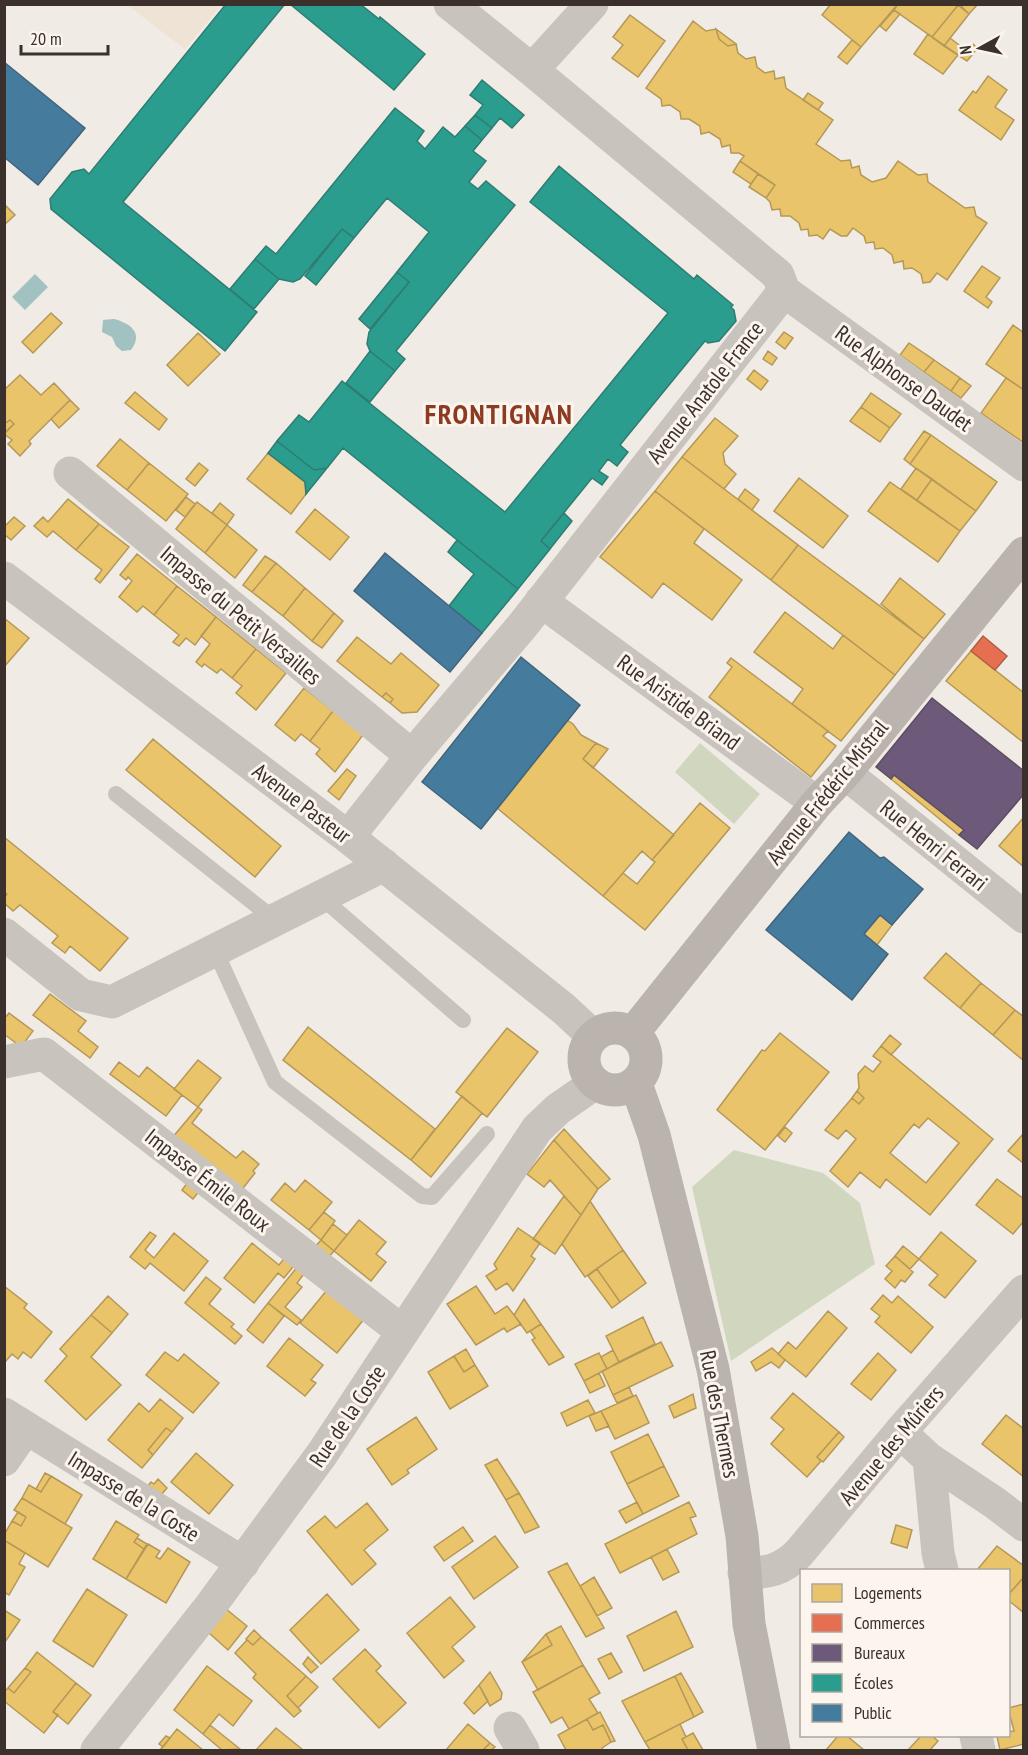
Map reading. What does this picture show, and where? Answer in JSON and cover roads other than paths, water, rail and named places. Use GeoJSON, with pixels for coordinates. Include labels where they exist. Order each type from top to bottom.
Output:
{"type":"FeatureCollection","features":[{"type":"Feature","properties":{"kind":"main road","name":"Avenue Frédéric Mistral"},"geometry":{"type":"LineString","coordinates":[[633,1033],[817,803],[845,773],[1023,553]]}},
{"type":"Feature","properties":{"kind":"main road"},"geometry":{"type":"LineString","coordinates":[[613,1027],[623,1028],[633,1033],[645,1048],[646,1068],[636,1084],[615,1092],[594,1084],[586,1073],[583,1060],[586,1047],[593,1036],[613,1027]]}},
{"type":"Feature","properties":{"kind":"main road","name":"Rue des Thermes"},"geometry":{"type":"LineString","coordinates":[[636,1084],[654,1135],[713,1370],[742,1536],[749,1624],[774,1750]]}},
{"type":"Feature","properties":{"kind":"street"},"geometry":{"type":"LineString","coordinates":[[450,4],[778,275],[784,291]]}},
{"type":"Feature","properties":{"kind":"street"},"geometry":{"type":"LineString","coordinates":[[532,70],[592,4]]}},
{"type":"Feature","properties":{"kind":"street","name":"Rue Alphonse Daudet"},"geometry":{"type":"LineString","coordinates":[[784,291],[1023,465]]}},
{"type":"Feature","properties":{"kind":"street","name":"Avenue Anatole France"},"geometry":{"type":"LineString","coordinates":[[348,837],[412,756],[523,625],[784,291]]}},
{"type":"Feature","properties":{"kind":"street","name":"Impasse du Petit Versailles"},"geometry":{"type":"LineString","coordinates":[[70,473],[412,756]]}},
{"type":"Feature","properties":{"kind":"street","name":"Avenue Pasteur"},"geometry":{"type":"LineString","coordinates":[[4,578],[348,837],[564,1009],[593,1036]]}},
{"type":"Feature","properties":{"kind":"street","name":"Rue Aristide Briand"},"geometry":{"type":"LineString","coordinates":[[541,601],[817,803]]}},
{"type":"Feature","properties":{"kind":"street","name":"Rue Henri Ferrari"},"geometry":{"type":"LineString","coordinates":[[845,773],[1023,917]]}},
{"type":"Feature","properties":{"kind":"street"},"geometry":{"type":"LineString","coordinates":[[4,934],[81,995],[112,1002],[384,866]]}},
{"type":"Feature","properties":{"kind":"street","name":"Impasse Émile Roux"},"geometry":{"type":"LineString","coordinates":[[4,1062],[44,1054],[403,1332]]}},
{"type":"Feature","properties":{"kind":"street","name":"Rue de la Coste"},"geometry":{"type":"LineString","coordinates":[[97,1750],[243,1563],[322,1454],[537,1129],[558,1109],[594,1084]]}},
{"type":"Feature","properties":{"kind":"street","name":"Avenue des Mûriers"},"geometry":{"type":"LineString","coordinates":[[744,1573],[759,1573],[786,1566],[799,1553],[900,1432],[1023,1291]]}},
{"type":"Feature","properties":{"kind":"street","name":"Impasse de la Coste"},"geometry":{"type":"LineString","coordinates":[[4,1460],[15,1421],[243,1563]]}},
{"type":"Feature","properties":{"kind":"street"},"geometry":{"type":"LineString","coordinates":[[900,1432],[929,1458],[1023,1525]]}},
{"type":"Feature","properties":{"kind":"street"},"geometry":{"type":"LineString","coordinates":[[929,1458],[942,1569]]}},
{"type":"Feature","properties":{"kind":"lane"},"geometry":{"type":"LineString","coordinates":[[116,794],[274,919]]}},
{"type":"Feature","properties":{"kind":"lane"},"geometry":{"type":"LineString","coordinates":[[321,897],[463,1020]]}},
{"type":"Feature","properties":{"kind":"lane"},"geometry":{"type":"LineString","coordinates":[[215,951],[275,1082],[422,1196],[432,1197],[487,1134]]}},
{"type":"Feature","properties":{"kind":"water"},"geometry":{"type":"Polygon","coordinates":[[[35,274],[48,287],[25,310],[12,297],[35,274]]]}},
{"type":"Feature","properties":{"kind":"water"},"geometry":{"type":"Polygon","coordinates":[[[114,319],[130,326],[136,334],[135,344],[131,350],[122,351],[116,346],[112,337],[102,332],[103,320],[114,319]]]}},
{"type":"Feature","properties":{"kind":"district","name":"FRONTIGNAN"},"geometry":{"type":"Point","coordinates":[499,413]}}]}
